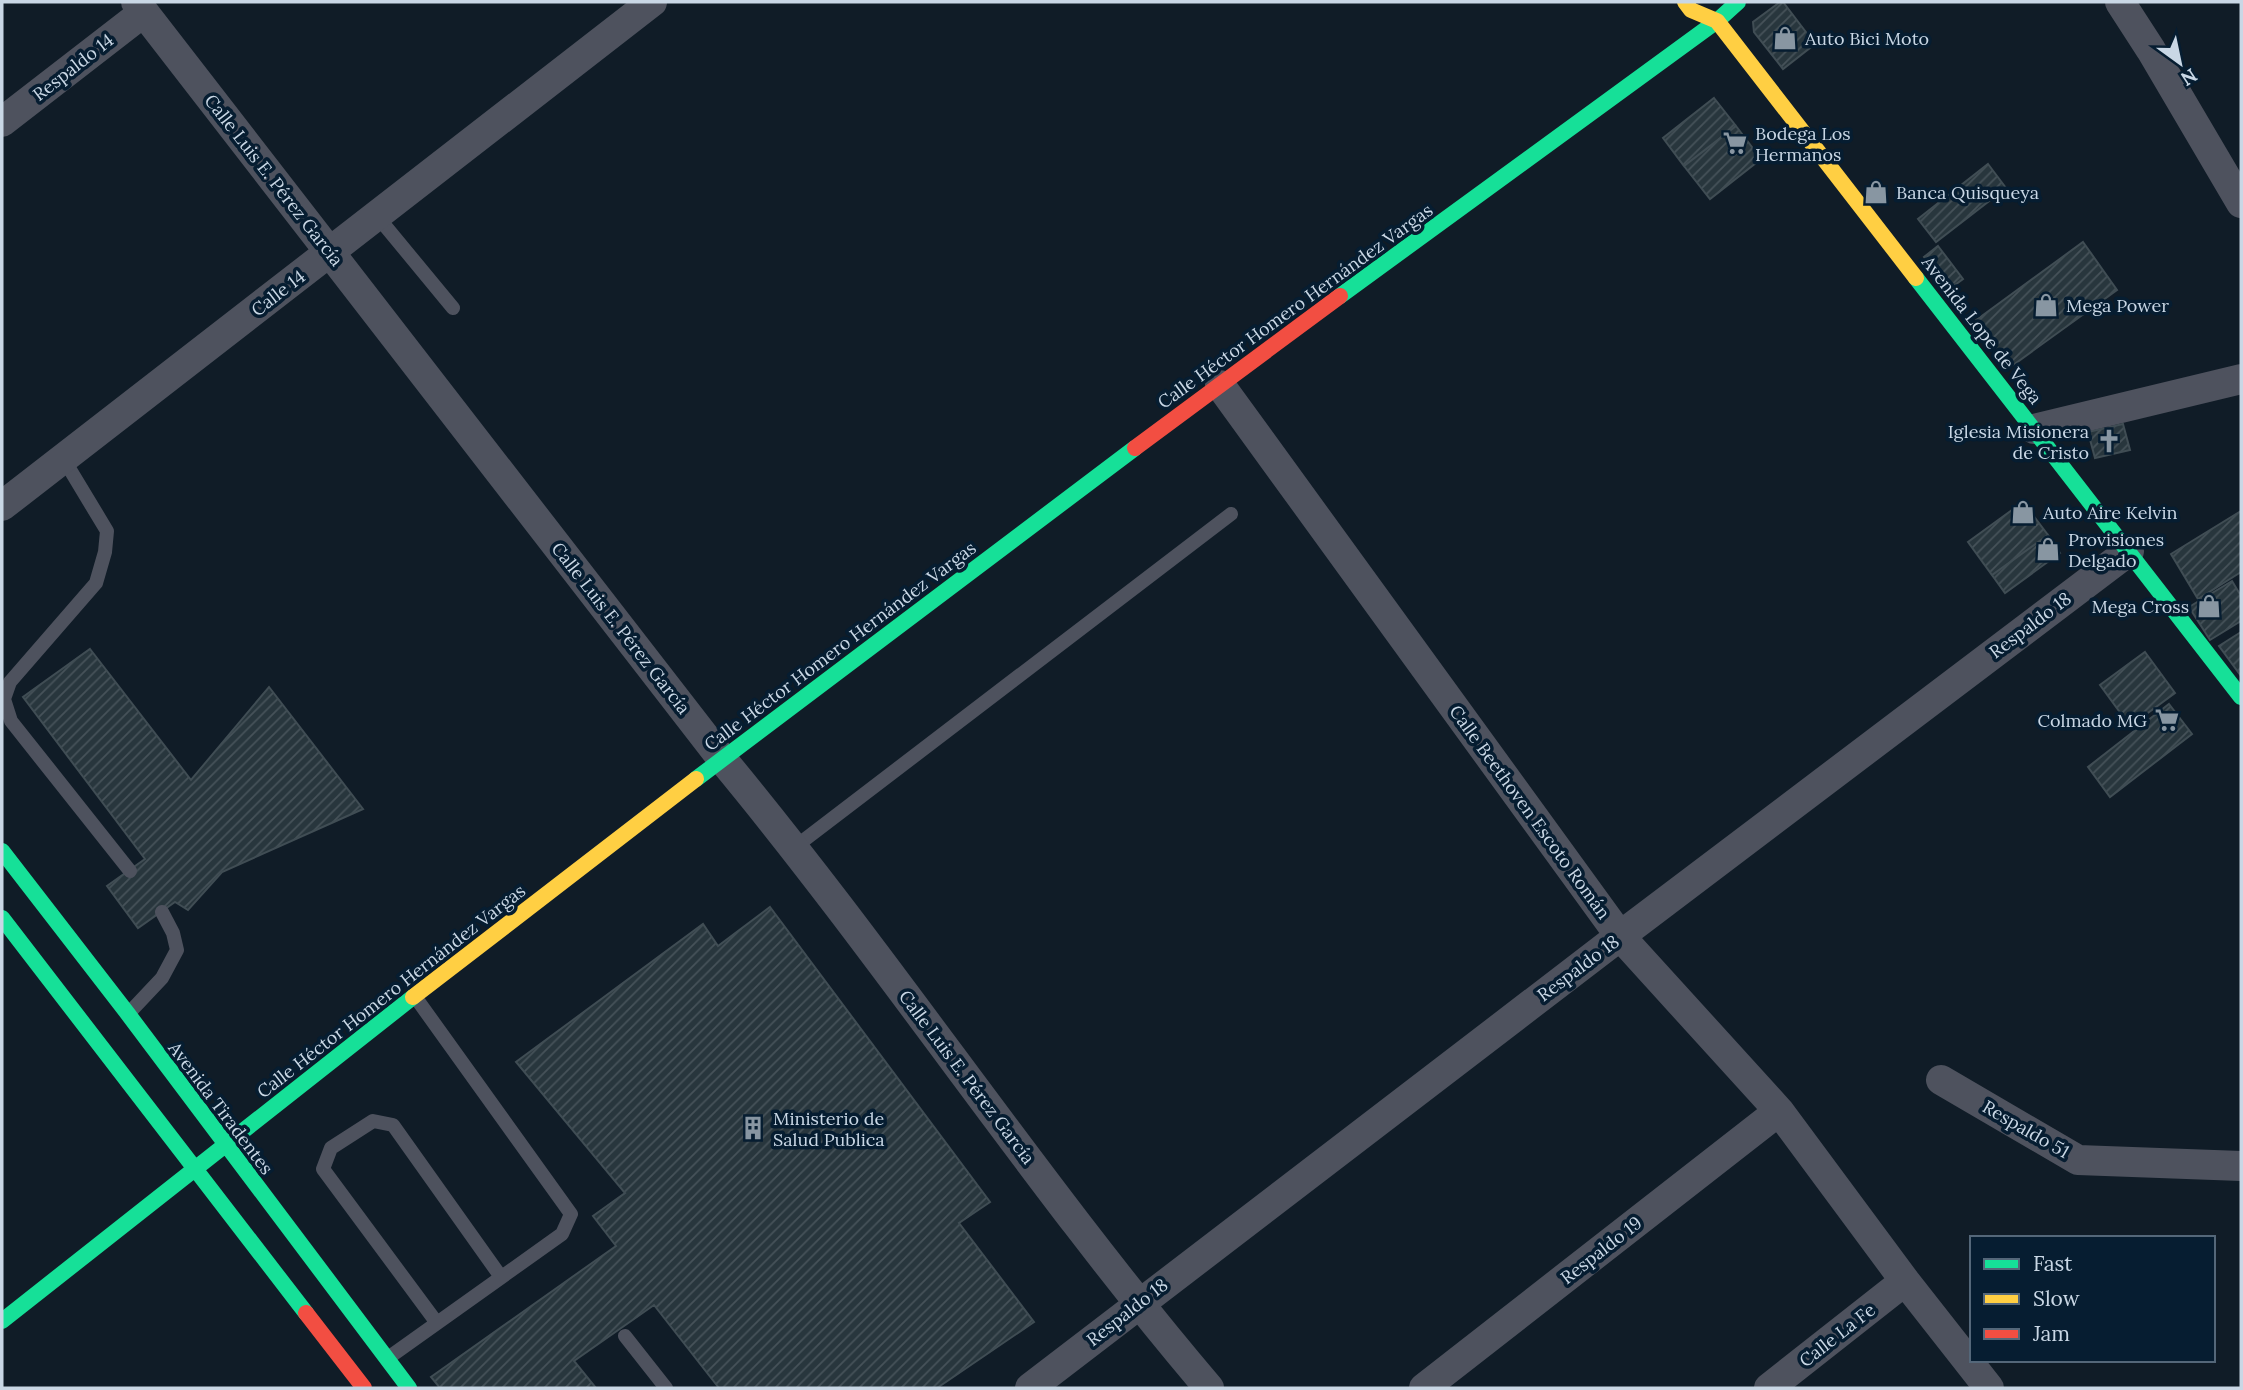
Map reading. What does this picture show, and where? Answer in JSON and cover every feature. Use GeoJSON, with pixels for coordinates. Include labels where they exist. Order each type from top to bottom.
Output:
{"type":"FeatureCollection","features":[{"type":"Feature","properties":{"kind":"street","name":"Calle 14"},"geometry":{"type":"LineString","coordinates":[[2,506],[652,2]]}},
{"type":"Feature","properties":{"kind":"street","name":"Avenida Lope de Vega"},"geometry":{"type":"LineString","coordinates":[[1685,2],[1691,10],[1717,21],[2241,697]]}},
{"type":"Feature","properties":{"kind":"street"},"geometry":{"type":"LineString","coordinates":[[1716,2],[1717,21]]}},
{"type":"Feature","properties":{"kind":"street","name":"Calle Héctor Homero Hernández Vargas"},"geometry":{"type":"LineString","coordinates":[[2,1321],[224,1144],[722,759],[1220,384],[1717,21],[1738,2]]}},
{"type":"Feature","properties":{"kind":"street"},"geometry":{"type":"LineString","coordinates":[[2120,2],[2241,203]]}},
{"type":"Feature","properties":{"kind":"street","name":"Respaldo 14"},"geometry":{"type":"LineString","coordinates":[[2,122],[140,7]]}},
{"type":"Feature","properties":{"kind":"street","name":"Calle Luis E. Pérez García"},"geometry":{"type":"LineString","coordinates":[[140,7],[722,759],[795,847],[1137,1304],[1209,1388]]}},
{"type":"Feature","properties":{"kind":"street"},"geometry":{"type":"LineString","coordinates":[[2034,429],[2241,379]]}},
{"type":"Feature","properties":{"kind":"street","name":"Calle Beethoven Escoto Román"},"geometry":{"type":"LineString","coordinates":[[1220,384],[1619,936],[1779,1111],[1905,1281],[1989,1388]]}},
{"type":"Feature","properties":{"kind":"street","name":"Respaldo 18"},"geometry":{"type":"LineString","coordinates":[[1030,1388],[1619,936],[2129,551]]}},
{"type":"Feature","properties":{"kind":"street","name":"Avenida Tiradentes"},"geometry":{"type":"LineString","coordinates":[[2,851],[409,1388]]}},
{"type":"Feature","properties":{"kind":"street"},"geometry":{"type":"LineString","coordinates":[[2,918],[364,1388]]}},
{"type":"Feature","properties":{"kind":"street","name":"Respaldo 51"},"geometry":{"type":"LineString","coordinates":[[1941,1080],[2078,1160],[2241,1166]]}},
{"type":"Feature","properties":{"kind":"street","name":"Respaldo 19"},"geometry":{"type":"LineString","coordinates":[[1424,1388],[1779,1111]]}},
{"type":"Feature","properties":{"kind":"street","name":"Calle La Fe"},"geometry":{"type":"LineString","coordinates":[[1769,1388],[1905,1281]]}},
{"type":"Feature","properties":{"kind":"lane"},"geometry":{"type":"LineString","coordinates":[[377,216],[453,308]]}},
{"type":"Feature","properties":{"kind":"lane"},"geometry":{"type":"LineString","coordinates":[[63,458],[107,531],[105,552],[96,583],[10,682],[4,699],[11,721],[130,871]]}},
{"type":"Feature","properties":{"kind":"lane"},"geometry":{"type":"LineString","coordinates":[[795,847],[1231,514]]}},
{"type":"Feature","properties":{"kind":"lane"},"geometry":{"type":"LineString","coordinates":[[128,1014],[162,978],[177,950],[173,933],[162,912]]}},
{"type":"Feature","properties":{"kind":"lane"},"geometry":{"type":"LineString","coordinates":[[387,1358],[562,1234],[571,1214],[415,997]]}},
{"type":"Feature","properties":{"kind":"lane"},"geometry":{"type":"LineString","coordinates":[[437,1323],[323,1169],[331,1148],[373,1121],[393,1125],[501,1277]]}},
{"type":"Feature","properties":{"kind":"lane"},"geometry":{"type":"LineString","coordinates":[[625,1336],[666,1388]]}},
{"type":"Feature","properties":{"kind":"building","name":"Auto Bici Moto"},"geometry":{"type":"Polygon","coordinates":[[[1783,2],[1815,44],[1783,69],[1754,32],[1753,22],[1783,2]]]}},
{"type":"Feature","properties":{"kind":"building"},"geometry":{"type":"Polygon","coordinates":[[[1714,98],[1736,126],[1684,166],[1663,138],[1714,98]]]}},
{"type":"Feature","properties":{"kind":"building"},"geometry":{"type":"Polygon","coordinates":[[[1736,126],[1761,159],[1710,199],[1684,166],[1736,126]]]}},
{"type":"Feature","properties":{"kind":"building"},"geometry":{"type":"Polygon","coordinates":[[[1988,164],[2006,188],[1936,242],[1918,219],[1988,164]]]}},
{"type":"Feature","properties":{"kind":"building","name":"Mega Power"},"geometry":{"type":"Polygon","coordinates":[[[2083,242],[2117,290],[2009,368],[1975,321],[2083,242]]]}},
{"type":"Feature","properties":{"kind":"building"},"geometry":{"type":"Polygon","coordinates":[[[1938,246],[1963,279],[1948,290],[1924,257],[1938,246]]]}},
{"type":"Feature","properties":{"kind":"building","name":"Iglesia Misionera de Cristo"},"geometry":{"type":"Polygon","coordinates":[[[2123,424],[2130,450],[2095,458],[2088,432],[2123,424]]]}},
{"type":"Feature","properties":{"kind":"building"},"geometry":{"type":"Polygon","coordinates":[[[2023,502],[2048,535],[1992,575],[1968,542],[2023,502]]]}},
{"type":"Feature","properties":{"kind":"building"},"geometry":{"type":"Polygon","coordinates":[[[2241,511],[2241,572],[2198,599],[2171,554],[2241,511]]]}},
{"type":"Feature","properties":{"kind":"building"},"geometry":{"type":"Polygon","coordinates":[[[2048,535],[2060,553],[2005,593],[1992,575],[2048,535]]]}},
{"type":"Feature","properties":{"kind":"building"},"geometry":{"type":"Polygon","coordinates":[[[2232,581],[2241,596],[2241,621],[2210,640],[2189,607],[2232,581]]]}},
{"type":"Feature","properties":{"kind":"building"},"geometry":{"type":"Polygon","coordinates":[[[2241,632],[2241,676],[2219,646],[2241,632]]]}},
{"type":"Feature","properties":{"kind":"building"},"geometry":{"type":"Polygon","coordinates":[[[90,649],[191,780],[269,687],[363,809],[222,872],[188,910],[175,902],[138,928],[107,886],[145,859],[23,697],[90,649]]]}},
{"type":"Feature","properties":{"kind":"building"},"geometry":{"type":"Polygon","coordinates":[[[2145,652],[2175,693],[2130,726],[2100,685],[2145,652]]]}},
{"type":"Feature","properties":{"kind":"building"},"geometry":{"type":"Polygon","coordinates":[[[2169,704],[2192,734],[2110,797],[2088,767],[2169,704]]]}},
{"type":"Feature","properties":{"kind":"building","name":"Ministerio de Salud Publica"},"geometry":{"type":"Polygon","coordinates":[[[770,907],[990,1202],[959,1223],[1034,1322],[937,1388],[719,1388],[654,1305],[574,1361],[596,1388],[440,1388],[431,1377],[616,1246],[593,1216],[625,1193],[516,1062],[703,924],[718,946],[770,907]]]}},
{"type":"Feature","properties":{"kind":"traffic: fast"},"geometry":{"type":"LineString","coordinates":[[1340,296],[1717,21],[1738,2]]}},
{"type":"Feature","properties":{"kind":"traffic: fast"},"geometry":{"type":"LineString","coordinates":[[1916,278],[2241,697]]}},
{"type":"Feature","properties":{"kind":"traffic: fast"},"geometry":{"type":"LineString","coordinates":[[696,779],[1135,448]]}},
{"type":"Feature","properties":{"kind":"traffic: fast"},"geometry":{"type":"LineString","coordinates":[[2,851],[409,1388]]}},
{"type":"Feature","properties":{"kind":"traffic: fast"},"geometry":{"type":"LineString","coordinates":[[2,918],[306,1313]]}},
{"type":"Feature","properties":{"kind":"traffic: fast"},"geometry":{"type":"LineString","coordinates":[[2,1321],[413,997]]}},
{"type":"Feature","properties":{"kind":"traffic: slow"},"geometry":{"type":"LineString","coordinates":[[1685,2],[1691,10],[1717,21],[1916,278]]}},
{"type":"Feature","properties":{"kind":"traffic: slow"},"geometry":{"type":"LineString","coordinates":[[413,997],[696,779]]}},
{"type":"Feature","properties":{"kind":"traffic: jam"},"geometry":{"type":"LineString","coordinates":[[1135,448],[1340,296]]}},
{"type":"Feature","properties":{"kind":"traffic: jam"},"geometry":{"type":"LineString","coordinates":[[306,1313],[364,1388]]}},
{"type":"Feature","properties":{"kind":"place","name":"Auto Bici Moto"},"geometry":{"type":"Point","coordinates":[1785,38]}},
{"type":"Feature","properties":{"kind":"place","name":"Bodega Los Hermanos"},"geometry":{"type":"Point","coordinates":[1735,143]}},
{"type":"Feature","properties":{"kind":"place","name":"Banca Quisqueya"},"geometry":{"type":"Point","coordinates":[1876,192]}},
{"type":"Feature","properties":{"kind":"place","name":"Mega Power"},"geometry":{"type":"Point","coordinates":[2046,305]}},
{"type":"Feature","properties":{"kind":"place","name":"Iglesia Misionera de Cristo"},"geometry":{"type":"Point","coordinates":[2109,441]}},
{"type":"Feature","properties":{"kind":"place","name":"Auto Aire Kelvin"},"geometry":{"type":"Point","coordinates":[2023,512]}},
{"type":"Feature","properties":{"kind":"place","name":"Provisiones Delgado"},"geometry":{"type":"Point","coordinates":[2048,549]}},
{"type":"Feature","properties":{"kind":"place","name":"Mega Cross"},"geometry":{"type":"Point","coordinates":[2209,606]}},
{"type":"Feature","properties":{"kind":"place","name":"Colmado MG"},"geometry":{"type":"Point","coordinates":[2167,720]}},
{"type":"Feature","properties":{"kind":"place","name":"Ministerio de Salud Publica"},"geometry":{"type":"Point","coordinates":[753,1128]}}]}
